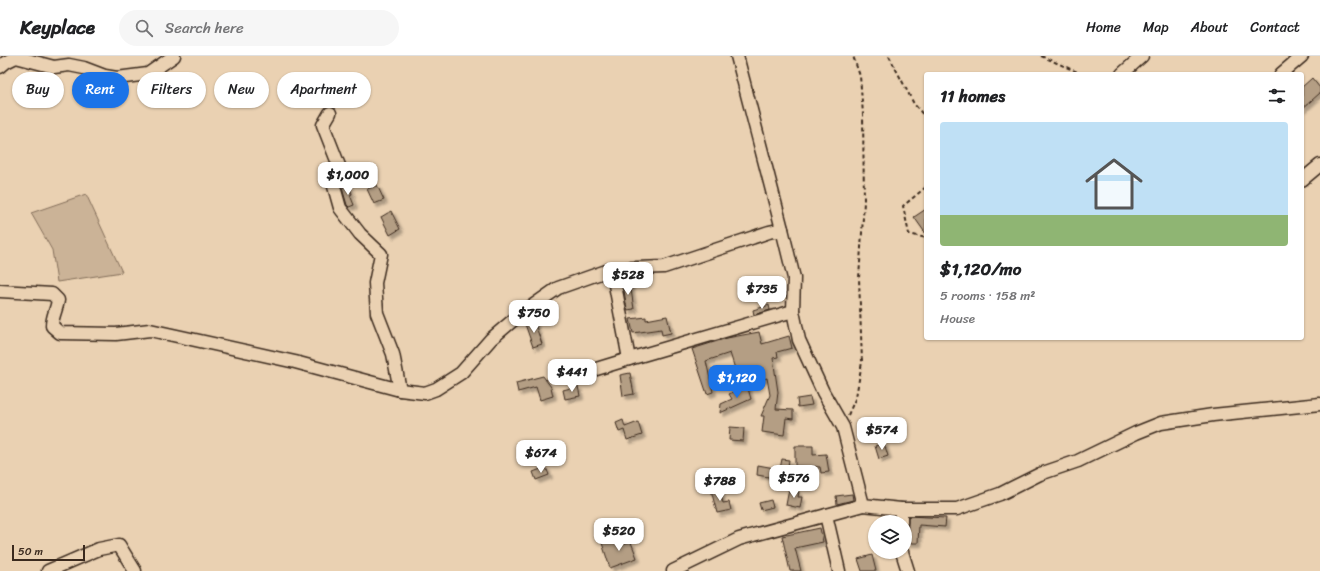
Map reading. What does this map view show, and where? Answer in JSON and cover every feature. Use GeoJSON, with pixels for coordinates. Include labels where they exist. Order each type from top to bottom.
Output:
{"type":"FeatureCollection","features":[{"type":"Feature","properties":{"kind":"street"},"geometry":{"type":"LineString","coordinates":[[0,67],[16,57],[54,67],[69,65],[84,68],[105,76],[117,78],[148,74],[174,56]]}},
{"type":"Feature","properties":{"kind":"street"},"geometry":{"type":"LineString","coordinates":[[737,56],[794,278],[793,311],[799,340],[823,392],[843,427],[863,505]]}},
{"type":"Feature","properties":{"kind":"street"},"geometry":{"type":"LineString","coordinates":[[1124,72],[1142,56]]}},
{"type":"Feature","properties":{"kind":"street"},"geometry":{"type":"LineString","coordinates":[[1283,72],[1302,56]]}},
{"type":"Feature","properties":{"kind":"street"},"geometry":{"type":"LineString","coordinates":[[330,113],[323,125],[343,176],[333,183],[340,208],[360,234],[381,254],[375,283],[377,313],[393,354],[400,390]]}},
{"type":"Feature","properties":{"kind":"street"},"geometry":{"type":"LineString","coordinates":[[1304,178],[1320,165]]}},
{"type":"Feature","properties":{"kind":"street"},"geometry":{"type":"LineString","coordinates":[[0,291],[52,294],[58,300],[57,308],[52,319],[52,326],[60,333],[116,334],[150,330],[295,362],[400,390],[425,393],[436,389],[461,373],[491,339],[518,316],[558,288],[612,269],[664,267],[782,229]]}},
{"type":"Feature","properties":{"kind":"street"},"geometry":{"type":"LineString","coordinates":[[612,269],[629,359]]}},
{"type":"Feature","properties":{"kind":"street"},"geometry":{"type":"LineString","coordinates":[[592,370],[793,311]]}},
{"type":"Feature","properties":{"kind":"street"},"geometry":{"type":"LineString","coordinates":[[674,571],[739,539],[863,505],[901,509],[957,509],[1000,494],[1040,474],[1078,461],[1161,422],[1320,404]]}},
{"type":"Feature","properties":{"kind":"street"},"geometry":{"type":"LineString","coordinates":[[901,509],[901,515]]}},
{"type":"Feature","properties":{"kind":"street"},"geometry":{"type":"LineString","coordinates":[[826,515],[839,571]]}},
{"type":"Feature","properties":{"kind":"street"},"geometry":{"type":"LineString","coordinates":[[48,571],[99,550],[119,546],[135,571]]}},
{"type":"Feature","properties":{"kind":"street"},"geometry":{"type":"LineString","coordinates":[[904,559],[908,571]]}},
{"type":"Feature","properties":{"kind":"path"},"geometry":{"type":"LineString","coordinates":[[843,427],[856,396],[862,362],[859,278],[864,202],[863,114],[860,76],[853,56]]}},
{"type":"Feature","properties":{"kind":"path"},"geometry":{"type":"LineString","coordinates":[[889,56],[914,104],[924,116]]}},
{"type":"Feature","properties":{"kind":"path"},"geometry":{"type":"LineString","coordinates":[[1041,56],[1077,72]]}},
{"type":"Feature","properties":{"kind":"path"},"geometry":{"type":"LineString","coordinates":[[924,189],[903,206],[909,234],[924,238]]}},
{"type":"Feature","properties":{"kind":"shaded area"},"geometry":{"type":"Polygon","coordinates":[[[86,194],[122,272],[57,282],[52,250],[31,213],[86,194]]]}},
{"type":"Feature","properties":{"kind":"building"},"geometry":{"type":"Polygon","coordinates":[[[1312,78],[1320,88],[1320,93],[1304,107],[1304,85],[1312,78]]]}},
{"type":"Feature","properties":{"kind":"building"},"geometry":{"type":"Polygon","coordinates":[[[348,185],[352,194],[350,195],[354,205],[349,207],[342,188],[348,185]]]}},
{"type":"Feature","properties":{"kind":"building"},"geometry":{"type":"Polygon","coordinates":[[[377,185],[384,200],[374,204],[367,189],[377,185]]]}},
{"type":"Feature","properties":{"kind":"building"},"geometry":{"type":"Polygon","coordinates":[[[924,210],[924,231],[914,217],[924,210]]]}},
{"type":"Feature","properties":{"kind":"building"},"geometry":{"type":"Polygon","coordinates":[[[391,211],[400,229],[390,235],[381,217],[391,211]]]}},
{"type":"Feature","properties":{"kind":"building"},"geometry":{"type":"Polygon","coordinates":[[[630,283],[634,309],[627,310],[623,284],[630,283]]]}},
{"type":"Feature","properties":{"kind":"building"},"geometry":{"type":"Polygon","coordinates":[[[769,305],[770,310],[754,315],[753,310],[769,305]]]}},
{"type":"Feature","properties":{"kind":"building"},"geometry":{"type":"Polygon","coordinates":[[[667,316],[671,333],[662,335],[661,329],[633,333],[630,319],[646,317],[646,320],[667,316]]]}},
{"type":"Feature","properties":{"kind":"building"},"geometry":{"type":"Polygon","coordinates":[[[534,321],[542,344],[533,347],[525,324],[534,321]]]}},
{"type":"Feature","properties":{"kind":"building"},"geometry":{"type":"Polygon","coordinates":[[[759,332],[762,344],[789,336],[792,348],[777,352],[778,357],[773,358],[778,392],[776,409],[793,410],[793,419],[786,418],[784,435],[762,432],[764,416],[761,416],[770,395],[767,378],[742,386],[730,353],[706,361],[713,392],[707,394],[692,349],[727,338],[759,332]]]}},
{"type":"Feature","properties":{"kind":"building"},"geometry":{"type":"Polygon","coordinates":[[[630,373],[634,394],[623,396],[620,375],[630,373]]]}},
{"type":"Feature","properties":{"kind":"building"},"geometry":{"type":"Polygon","coordinates":[[[543,376],[551,387],[553,396],[540,400],[536,387],[518,392],[516,383],[543,376]]]}},
{"type":"Feature","properties":{"kind":"building"},"geometry":{"type":"Polygon","coordinates":[[[748,385],[751,399],[720,413],[721,404],[732,399],[729,394],[748,385]]]}},
{"type":"Feature","properties":{"kind":"building"},"geometry":{"type":"Polygon","coordinates":[[[578,386],[580,396],[565,399],[563,390],[578,386]]]}},
{"type":"Feature","properties":{"kind":"building"},"geometry":{"type":"Polygon","coordinates":[[[810,397],[812,405],[798,407],[797,399],[810,397]]]}},
{"type":"Feature","properties":{"kind":"building"},"geometry":{"type":"Polygon","coordinates":[[[623,420],[625,427],[638,422],[642,435],[627,440],[624,430],[619,432],[616,423],[623,420]]]}},
{"type":"Feature","properties":{"kind":"building"},"geometry":{"type":"Polygon","coordinates":[[[730,427],[744,428],[743,441],[729,440],[730,427]]]}},
{"type":"Feature","properties":{"kind":"building"},"geometry":{"type":"Polygon","coordinates":[[[884,443],[888,456],[879,459],[875,446],[884,443]]]}},
{"type":"Feature","properties":{"kind":"building"},"geometry":{"type":"Polygon","coordinates":[[[795,446],[813,446],[813,455],[826,454],[829,472],[821,473],[820,467],[795,466],[795,446]]]}},
{"type":"Feature","properties":{"kind":"building"},"geometry":{"type":"Polygon","coordinates":[[[782,459],[789,460],[786,480],[757,475],[758,465],[780,469],[782,459]]]}},
{"type":"Feature","properties":{"kind":"building"},"geometry":{"type":"Polygon","coordinates":[[[546,467],[549,475],[536,480],[533,472],[546,467]]]}},
{"type":"Feature","properties":{"kind":"building"},"geometry":{"type":"Polygon","coordinates":[[[719,488],[723,503],[729,502],[731,510],[717,513],[711,490],[719,488]]]}},
{"type":"Feature","properties":{"kind":"building"},"geometry":{"type":"Polygon","coordinates":[[[789,489],[799,492],[798,497],[802,497],[800,508],[786,505],[789,489]]]}},
{"type":"Feature","properties":{"kind":"building"},"geometry":{"type":"Polygon","coordinates":[[[852,494],[853,500],[837,504],[836,496],[852,494]]]}},
{"type":"Feature","properties":{"kind":"building"},"geometry":{"type":"Polygon","coordinates":[[[771,500],[773,507],[761,510],[759,503],[771,500]]]}},
{"type":"Feature","properties":{"kind":"building"},"geometry":{"type":"Polygon","coordinates":[[[912,516],[946,518],[945,527],[919,525],[918,543],[912,543],[912,516]]]}},
{"type":"Feature","properties":{"kind":"building"},"geometry":{"type":"Polygon","coordinates":[[[820,528],[823,542],[795,548],[801,571],[790,571],[782,536],[820,528]]]}},
{"type":"Feature","properties":{"kind":"building"},"geometry":{"type":"Polygon","coordinates":[[[622,536],[625,544],[631,542],[637,558],[610,568],[602,543],[622,536]]]}},
{"type":"Feature","properties":{"kind":"building"},"geometry":{"type":"Polygon","coordinates":[[[868,556],[868,559],[873,559],[876,571],[862,571],[858,559],[868,556]]]}}]}
